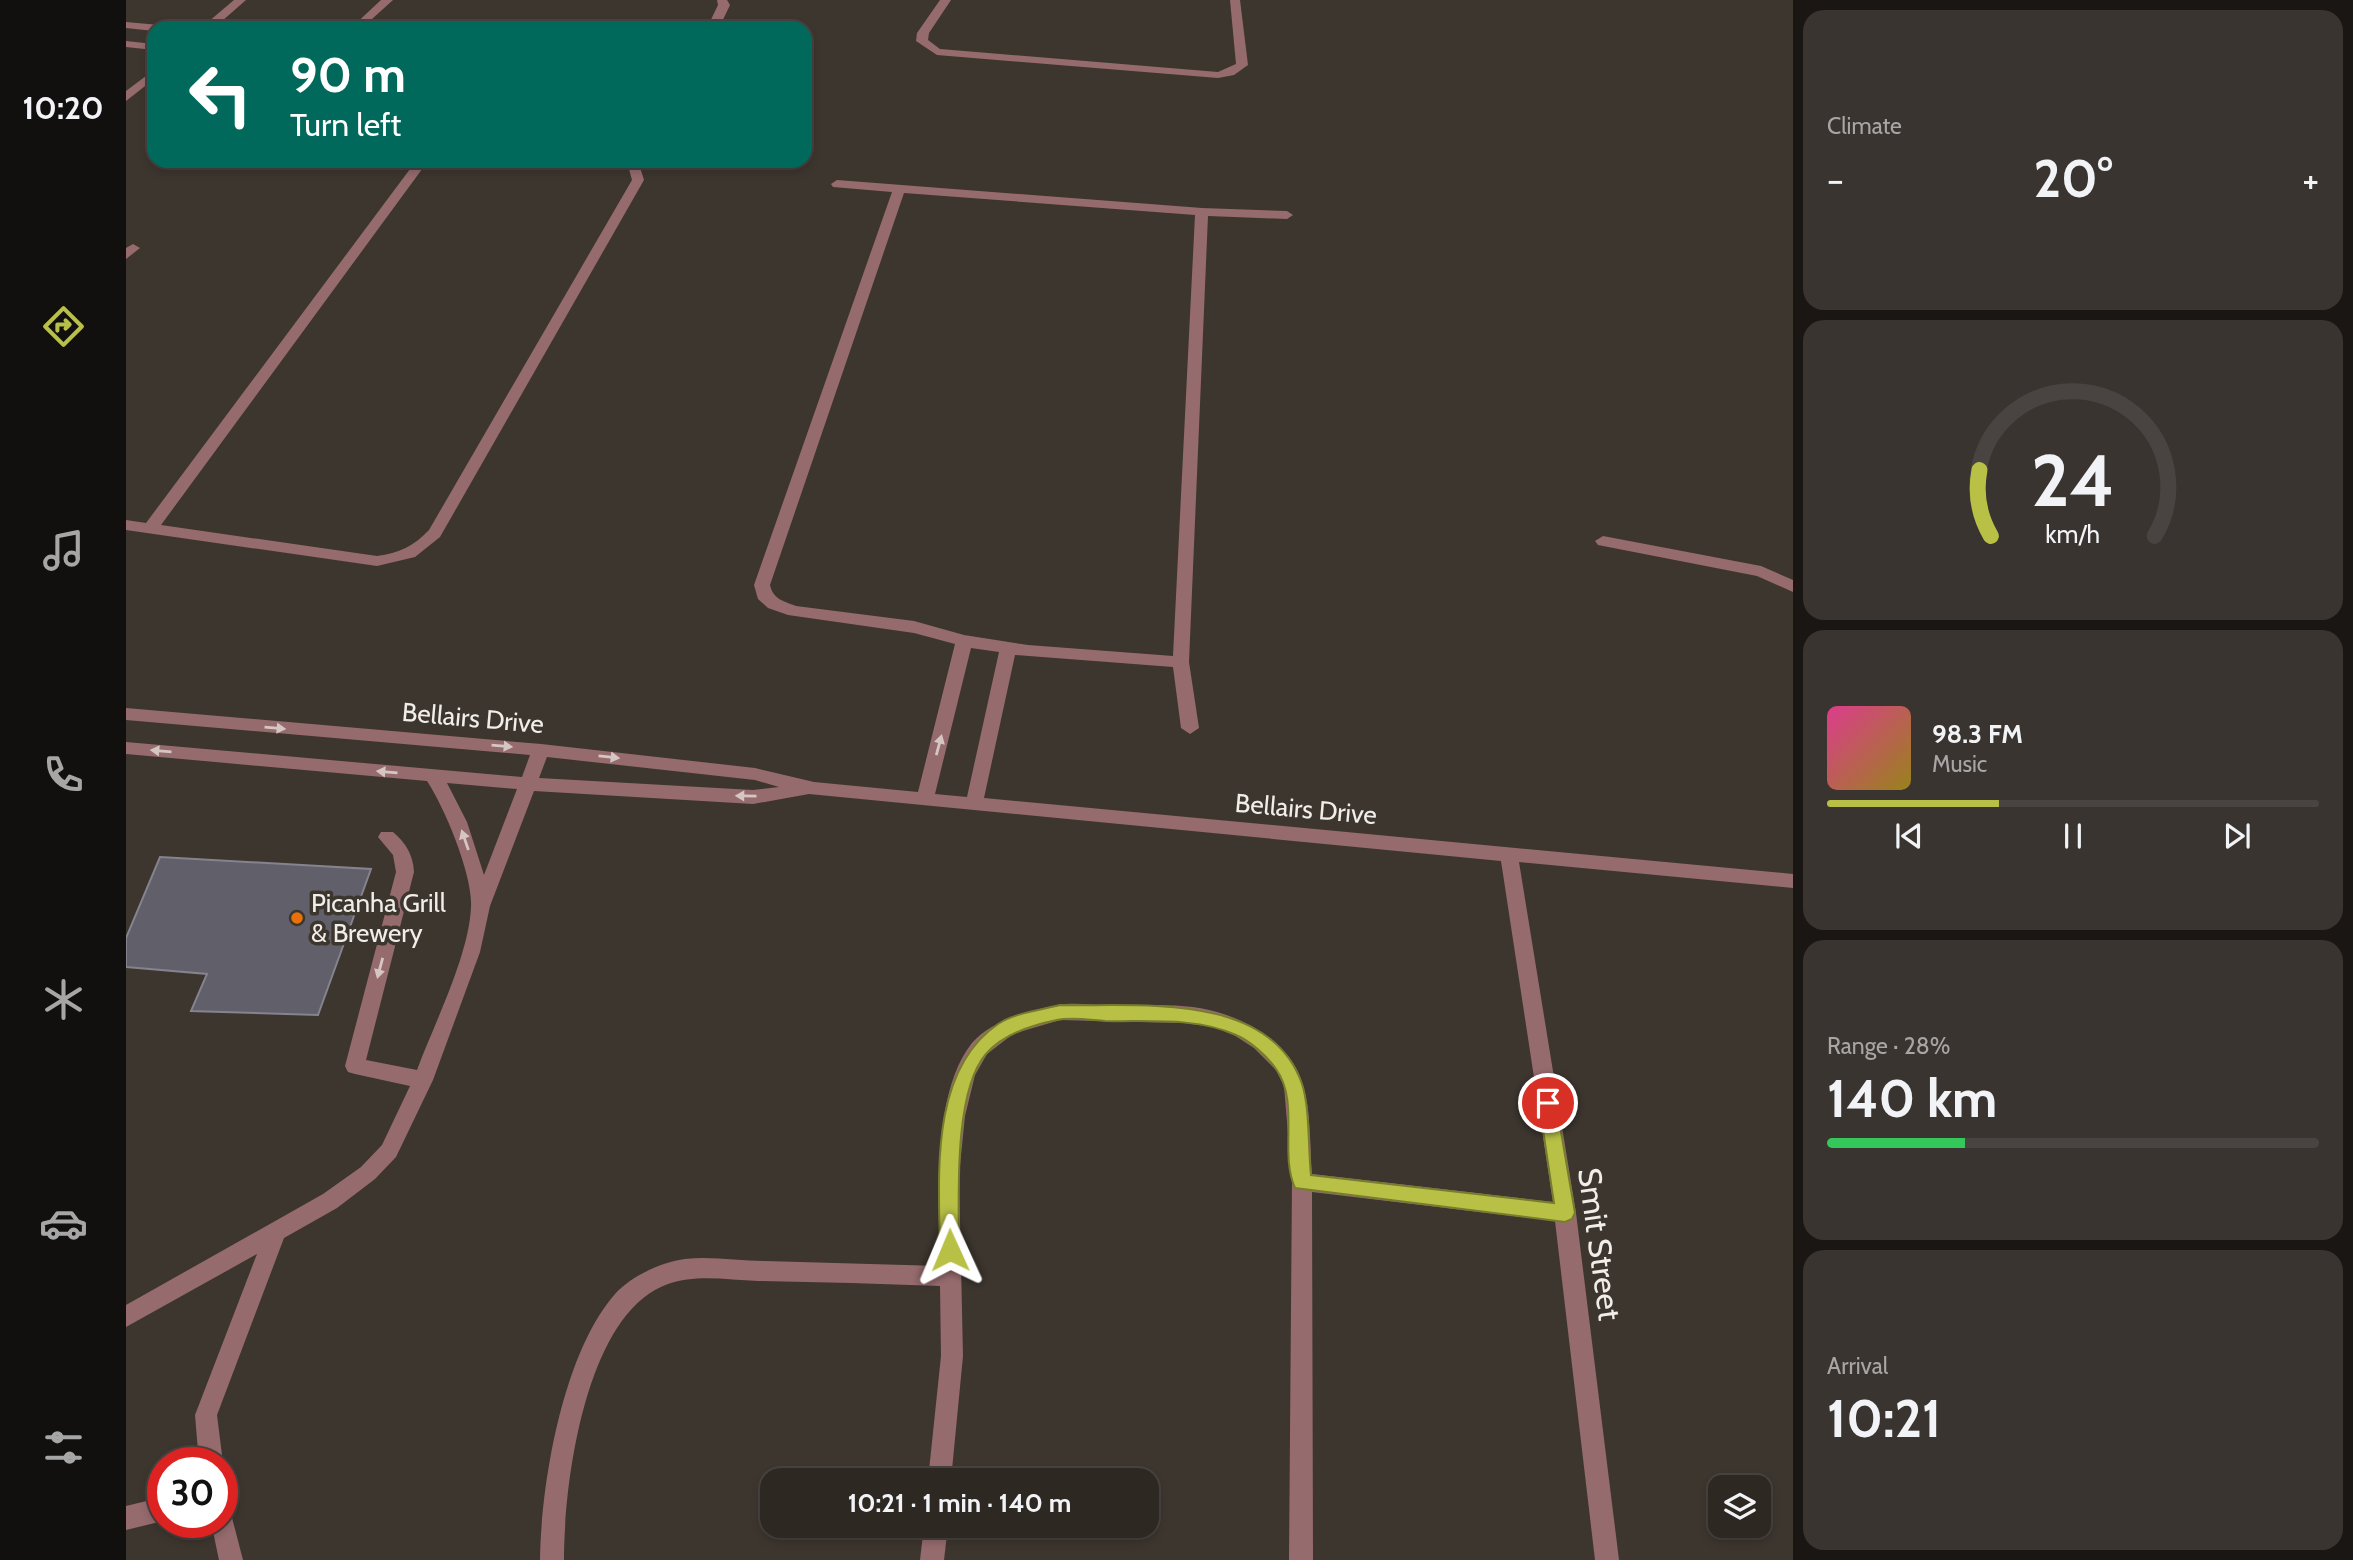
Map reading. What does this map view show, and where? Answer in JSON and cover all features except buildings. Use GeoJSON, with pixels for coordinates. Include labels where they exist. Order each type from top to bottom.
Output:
{"type":"FeatureCollection","features":[{"type":"Feature","properties":{"kind":"street"},"geometry":{"type":"LineString","coordinates":[[216,21],[241,0]]}},
{"type":"Feature","properties":{"kind":"street"},"geometry":{"type":"LineString","coordinates":[[363,21],[387,0]]}},
{"type":"Feature","properties":{"kind":"street"},"geometry":{"type":"LineString","coordinates":[[716,21],[724,5],[722,0]]}},
{"type":"Feature","properties":{"kind":"street"},"geometry":{"type":"LineString","coordinates":[[946,0],[923,33],[922,41],[937,52],[1218,75],[1230,73],[1242,65],[1235,0]]}},
{"type":"Feature","properties":{"kind":"street"},"geometry":{"type":"LineString","coordinates":[[126,25],[147,27]]}},
{"type":"Feature","properties":{"kind":"street"},"geometry":{"type":"LineString","coordinates":[[126,44],[147,46]]}},
{"type":"Feature","properties":{"kind":"street"},"geometry":{"type":"LineString","coordinates":[[126,97],[147,79]]}},
{"type":"Feature","properties":{"kind":"street"},"geometry":{"type":"LineString","coordinates":[[150,529],[417,168]]}},
{"type":"Feature","properties":{"kind":"street"},"geometry":{"type":"LineString","coordinates":[[126,525],[377,561],[393,560],[422,548],[435,533],[638,180],[635,168]]}},
{"type":"Feature","properties":{"kind":"street"},"geometry":{"type":"LineString","coordinates":[[837,184],[1202,212],[1287,215]]}},
{"type":"Feature","properties":{"kind":"street"},"geometry":{"type":"LineString","coordinates":[[899,190],[762,585],[764,595],[774,604],[794,611],[915,626],[964,641],[1008,648],[1181,662]]}},
{"type":"Feature","properties":{"kind":"street"},"geometry":{"type":"LineString","coordinates":[[1191,728],[1181,662],[1202,212]]}},
{"type":"Feature","properties":{"kind":"street"},"geometry":{"type":"LineString","coordinates":[[1603,541],[1761,571],[1793,587]]}},
{"type":"Feature","properties":{"kind":"street"},"geometry":{"type":"LineString","coordinates":[[925,800],[964,641]]}},
{"type":"Feature","properties":{"kind":"street"},"geometry":{"type":"LineString","coordinates":[[974,803],[1008,648]]}},
{"type":"Feature","properties":{"kind":"street","name":"Bellairs Drive"},"geometry":{"type":"LineString","coordinates":[[126,714],[541,750],[755,774],[814,789],[1793,881]]}},
{"type":"Feature","properties":{"kind":"street","name":"Bellairs Drive"},"geometry":{"type":"LineString","coordinates":[[126,748],[433,776],[753,797],[814,789]]}},
{"type":"Feature","properties":{"kind":"street"},"geometry":{"type":"LineString","coordinates":[[126,1317],[330,1201],[375,1166],[389,1151],[423,1080],[471,952],[481,906],[541,750]]}},
{"type":"Feature","properties":{"kind":"street"},"geometry":{"type":"LineString","coordinates":[[433,776],[445,793],[464,835],[481,906]]}},
{"type":"Feature","properties":{"kind":"street"},"geometry":{"type":"LineString","coordinates":[[387,837],[400,848],[405,858],[405,872],[355,1066],[423,1080]]}},
{"type":"Feature","properties":{"kind":"street","name":"Smit Street"},"geometry":{"type":"LineString","coordinates":[[1509,855],[1565,1213],[1607,1560]]}},
{"type":"Feature","properties":{"kind":"street"},"geometry":{"type":"LineString","coordinates":[[941,1468],[952,1356],[949,1175],[955,1116],[965,1073],[980,1048],[1007,1028],[1060,1012],[1184,1015],[1214,1019],[1241,1029],[1261,1042],[1283,1064],[1294,1086],[1302,1182],[1301,1560]]}},
{"type":"Feature","properties":{"kind":"street"},"geometry":{"type":"LineString","coordinates":[[1302,1182],[1565,1213]]}},
{"type":"Feature","properties":{"kind":"street"},"geometry":{"type":"LineString","coordinates":[[209,1447],[206,1415],[276,1232]]}},
{"type":"Feature","properties":{"kind":"street"},"geometry":{"type":"LineString","coordinates":[[552,1560],[555,1492],[569,1430],[602,1328],[623,1300],[654,1277],[686,1269],[950,1276]]}},
{"type":"Feature","properties":{"kind":"street"},"geometry":{"type":"LineString","coordinates":[[126,1518],[147,1513]]}},
{"type":"Feature","properties":{"kind":"street"},"geometry":{"type":"LineString","coordinates":[[226,1538],[231,1560]]}},
{"type":"Feature","properties":{"kind":"street"},"geometry":{"type":"LineString","coordinates":[[932,1560],[935,1538]]}},
{"type":"Feature","properties":{"kind":"place","name":"Picanha Grill & Brewery"},"geometry":{"type":"Point","coordinates":[297,918]}},
{"type":"Feature","properties":{"kind":"route"},"geometry":{"type":"LineString","coordinates":[[950,1250],[949,1175],[955,1116],[965,1073],[980,1048],[1007,1028],[1060,1012],[1184,1015],[1214,1019],[1241,1029],[1261,1042],[1283,1064],[1294,1086],[1302,1182],[1565,1213],[1548,1103]]}}]}
